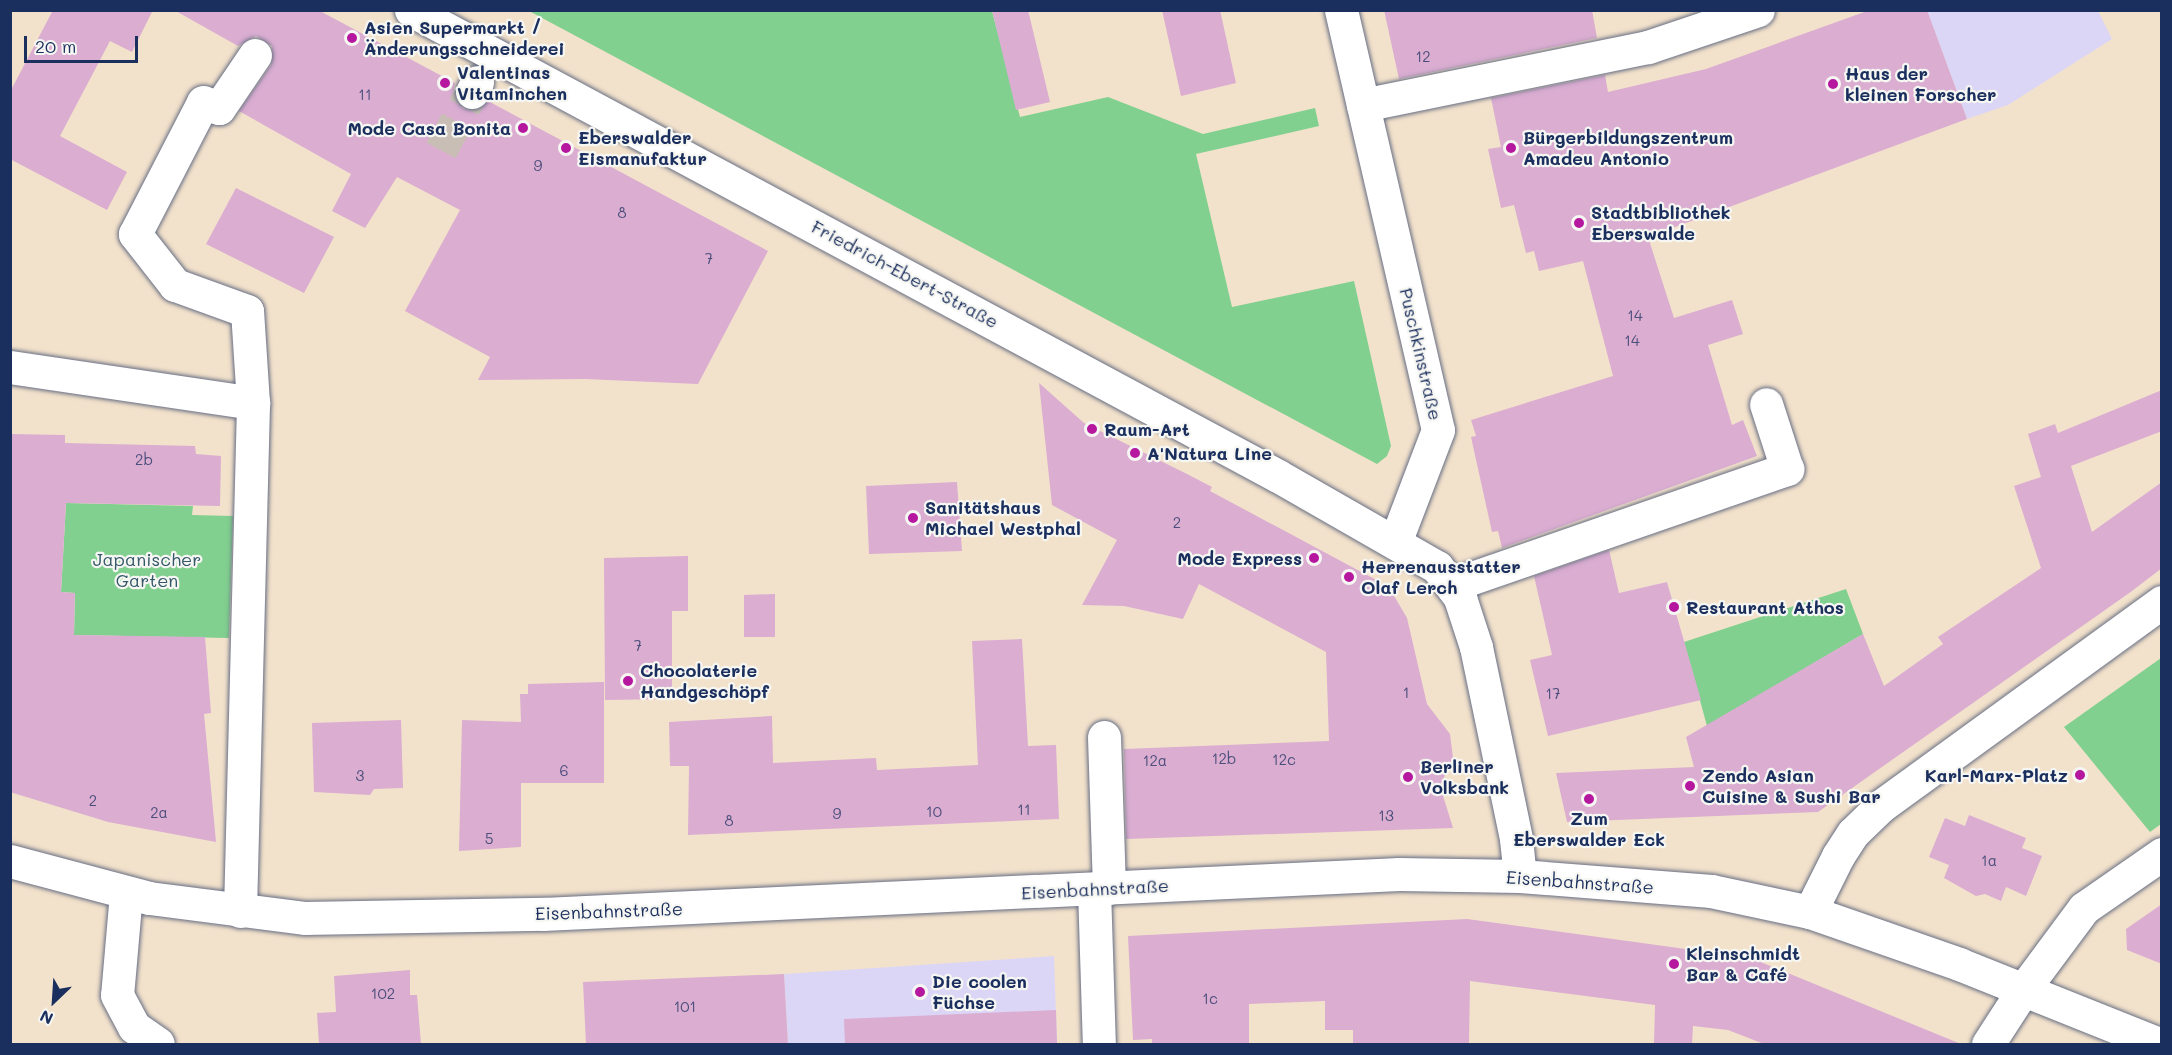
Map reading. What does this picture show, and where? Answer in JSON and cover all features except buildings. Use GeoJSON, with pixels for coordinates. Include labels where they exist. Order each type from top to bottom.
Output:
{"type":"FeatureCollection","features":[{"type":"Feature","properties":{"kind":"street","name":"Friedrich-Ebert-Straße"},"geometry":{"type":"LineString","coordinates":[[411,10],[1396,540]]}},
{"type":"Feature","properties":{"kind":"street","name":"Puschkinstraße"},"geometry":{"type":"LineString","coordinates":[[1341,10],[1438,430],[1396,540]]}},
{"type":"Feature","properties":{"kind":"street"},"geometry":{"type":"LineString","coordinates":[[1363,105],[1648,47],[1758,10]]}},
{"type":"Feature","properties":{"kind":"street"},"geometry":{"type":"LineString","coordinates":[[240,911],[253,403],[247,311],[175,285],[135,234],[203,102],[219,108],[255,55]]}},
{"type":"Feature","properties":{"kind":"street"},"geometry":{"type":"LineString","coordinates":[[10,367],[253,403]]}},
{"type":"Feature","properties":{"kind":"street"},"geometry":{"type":"LineString","coordinates":[[1452,585],[1787,469],[1766,404]]}},
{"type":"Feature","properties":{"kind":"street"},"geometry":{"type":"LineString","coordinates":[[1396,540],[1437,567],[1452,585],[1476,647],[1516,839],[1520,876]]}},
{"type":"Feature","properties":{"kind":"street"},"geometry":{"type":"LineString","coordinates":[[1810,912],[1838,856],[1881,806],[2162,602]]}},
{"type":"Feature","properties":{"kind":"street"},"geometry":{"type":"LineString","coordinates":[[1099,1044],[1104,737]]}},
{"type":"Feature","properties":{"kind":"street"},"geometry":{"type":"LineString","coordinates":[[1992,1039],[2023,990],[2084,908],[2162,854]]}},
{"type":"Feature","properties":{"kind":"street","name":"Eisenbahnstraße"},"geometry":{"type":"LineString","coordinates":[[10,861],[126,893],[240,911],[306,918],[543,914],[1383,874],[1520,876],[1711,891],[1810,912],[2023,990],[2159,1044]]}},
{"type":"Feature","properties":{"kind":"street"},"geometry":{"type":"LineString","coordinates":[[126,893],[117,995],[134,1027],[158,1044]]}},
{"type":"Feature","properties":{"kind":"shaded area"},"geometry":{"type":"Polygon","coordinates":[[[1927,11],[2098,11],[2112,39],[2008,105],[1967,119],[1927,11]]]}},
{"type":"Feature","properties":{"kind":"shaded area","name":"Die coolen Füchse"},"geometry":{"type":"Polygon","coordinates":[[[1054,956],[1057,1044],[788,1044],[784,974],[1054,956]]]}},
{"type":"Feature","properties":{"kind":"green space"},"geometry":{"type":"Polygon","coordinates":[[[529,11],[992,11],[1020,117],[1108,97],[1203,134],[1315,108],[1319,126],[1196,154],[1232,307],[1354,281],[1391,446],[1387,456],[1377,464],[529,11]]]}},
{"type":"Feature","properties":{"kind":"green space","name":"Japanischer Garten"},"geometry":{"type":"Polygon","coordinates":[[[66,503],[193,506],[192,515],[233,516],[229,638],[74,635],[75,593],[61,592],[66,503]]]}},
{"type":"Feature","properties":{"kind":"green space"},"geometry":{"type":"Polygon","coordinates":[[[1846,589],[1863,634],[1707,726],[1684,642],[1846,589]]]}},
{"type":"Feature","properties":{"kind":"green space"},"geometry":{"type":"Polygon","coordinates":[[[2161,658],[2161,824],[2150,832],[2064,727],[2161,658]]]}},
{"type":"Feature","properties":{"kind":"tunnel"},"geometry":{"type":"LineString","coordinates":[[441,150],[472,92]]}},
{"type":"Feature","properties":{"kind":"place","name":"Asien Supermarkt / Änderungsschneiderei"},"geometry":{"type":"Point","coordinates":[352,38]}},
{"type":"Feature","properties":{"kind":"place","name":"Valentinas Vitaminchen"},"geometry":{"type":"Point","coordinates":[445,83]}},
{"type":"Feature","properties":{"kind":"place","name":"Haus der kleinen Forscher"},"geometry":{"type":"Point","coordinates":[1833,84]}},
{"type":"Feature","properties":{"kind":"place","name":"Mode Casa Bonita"},"geometry":{"type":"Point","coordinates":[523,128]}},
{"type":"Feature","properties":{"kind":"place","name":"Eberswalder Eismanufaktur"},"geometry":{"type":"Point","coordinates":[566,148]}},
{"type":"Feature","properties":{"kind":"place","name":"Bürgerbildungszentrum Amadeu Antonio"},"geometry":{"type":"Point","coordinates":[1511,148]}},
{"type":"Feature","properties":{"kind":"place","name":"Stadtbibliothek Eberswalde"},"geometry":{"type":"Point","coordinates":[1579,223]}},
{"type":"Feature","properties":{"kind":"place","name":"Raum-Art"},"geometry":{"type":"Point","coordinates":[1092,429]}},
{"type":"Feature","properties":{"kind":"place","name":"A'Natura Line"},"geometry":{"type":"Point","coordinates":[1135,453]}},
{"type":"Feature","properties":{"kind":"place","name":"Sanitätshaus Michael Westphal"},"geometry":{"type":"Point","coordinates":[913,518]}},
{"type":"Feature","properties":{"kind":"place","name":"Mode Express"},"geometry":{"type":"Point","coordinates":[1314,558]}},
{"type":"Feature","properties":{"kind":"place","name":"Herrenausstatter Olaf Lerch"},"geometry":{"type":"Point","coordinates":[1349,577]}},
{"type":"Feature","properties":{"kind":"place","name":"Restaurant Athos"},"geometry":{"type":"Point","coordinates":[1674,607]}},
{"type":"Feature","properties":{"kind":"place","name":"Chocolaterie Handgeschöpf"},"geometry":{"type":"Point","coordinates":[628,681]}},
{"type":"Feature","properties":{"kind":"place","name":"Karl-Marx-Platz"},"geometry":{"type":"Point","coordinates":[2080,775]}},
{"type":"Feature","properties":{"kind":"place","name":"Berliner Volksbank"},"geometry":{"type":"Point","coordinates":[1408,777]}},
{"type":"Feature","properties":{"kind":"place","name":"Zendo Asian Cuisine & Sushi Bar"},"geometry":{"type":"Point","coordinates":[1690,786]}},
{"type":"Feature","properties":{"kind":"place","name":"Zum Eberswalder Eck"},"geometry":{"type":"Point","coordinates":[1589,799]}},
{"type":"Feature","properties":{"kind":"place","name":"Kleinschmidt Bar & Café"},"geometry":{"type":"Point","coordinates":[1674,964]}},
{"type":"Feature","properties":{"kind":"place","name":"Die coolen Füchse"},"geometry":{"type":"Point","coordinates":[920,992]}}]}
